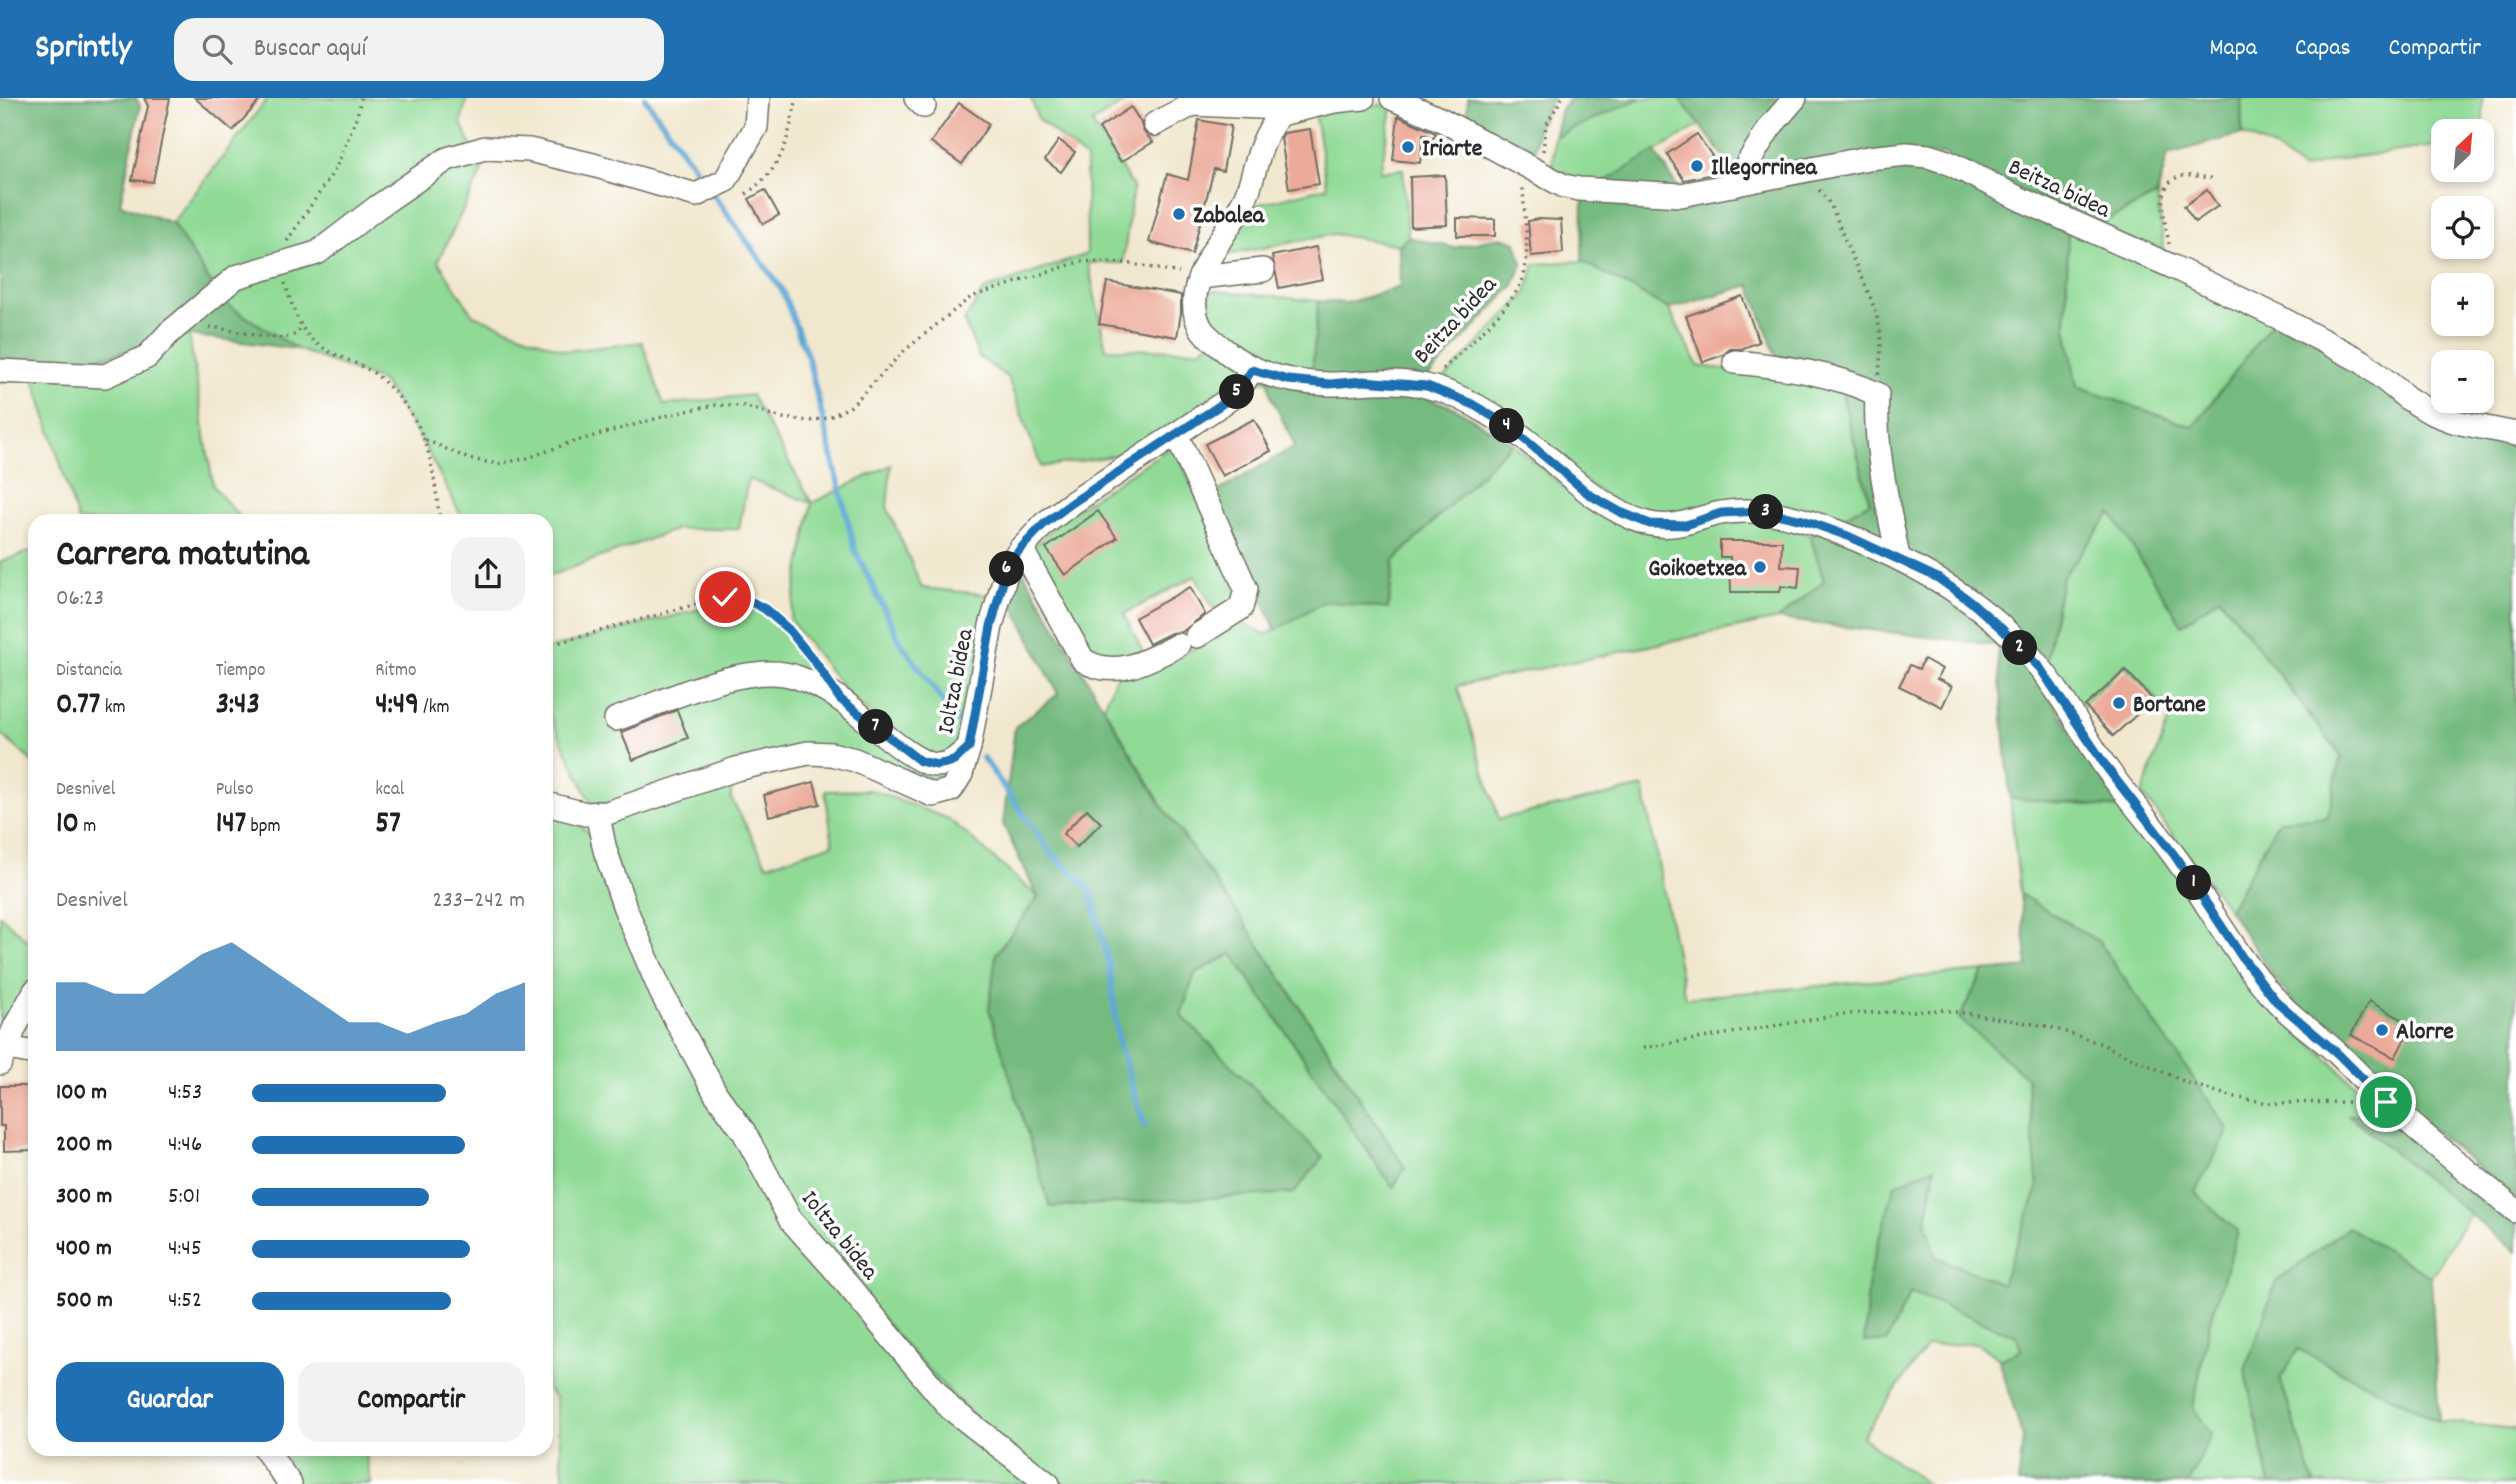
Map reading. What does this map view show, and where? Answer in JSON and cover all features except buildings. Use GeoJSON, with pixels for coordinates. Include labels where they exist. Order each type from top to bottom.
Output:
{"type":"FeatureCollection","features":[{"type":"Feature","properties":{"kind":"street"},"geometry":{"type":"LineString","coordinates":[[0,371],[105,376],[147,357],[169,332],[236,277],[317,253],[447,159],[485,148],[529,150],[696,195],[725,181],[756,127],[758,98]]}},
{"type":"Feature","properties":{"kind":"street"},"geometry":{"type":"LineString","coordinates":[[1156,124],[1193,104],[1282,107],[1363,98]]}},
{"type":"Feature","properties":{"kind":"street","name":"Beitza bidea"},"geometry":{"type":"LineString","coordinates":[[1392,98],[1442,120],[1564,186],[1578,189],[1681,195],[1868,158],[1907,154],[1928,156],[1947,162],[2020,199],[2278,317],[2363,362],[2407,398],[2430,412],[2456,422],[2516,434]]}},
{"type":"Feature","properties":{"kind":"street"},"geometry":{"type":"LineString","coordinates":[[1734,185],[1770,127],[1795,98]]}},
{"type":"Feature","properties":{"kind":"street"},"geometry":{"type":"LineString","coordinates":[[1282,107],[1262,144],[1245,198],[1200,277],[1195,308],[1201,329],[1226,352],[1252,370],[1302,381],[1330,384],[1363,381],[1427,386],[1472,404],[1510,427],[1590,495],[1620,512],[1650,524],[1686,525],[1721,513],[1762,511],[1803,520],[1848,536],[1938,578],[2002,629],[2040,668],[2107,768],[2175,856],[2242,957],[2276,1001],[2337,1053],[2386,1102],[2516,1211]]}},
{"type":"Feature","properties":{"kind":"street"},"geometry":{"type":"LineString","coordinates":[[1200,277],[1263,270]]}},
{"type":"Feature","properties":{"kind":"street"},"geometry":{"type":"LineString","coordinates":[[1735,362],[1821,374],[1851,382],[1877,394],[1879,447],[1898,558]]}},
{"type":"Feature","properties":{"kind":"street","name":"Ioltza bidea"},"geometry":{"type":"LineString","coordinates":[[553,806],[565,810],[607,813],[736,769],[808,753],[831,754],[855,761],[933,795],[951,790],[961,774],[969,747],[997,604],[1009,563],[1044,524],[1072,503],[1234,396],[1252,370]]}},
{"type":"Feature","properties":{"kind":"street"},"geometry":{"type":"LineString","coordinates":[[1021,548],[1083,660],[1095,667],[1116,669],[1136,664],[1187,641],[1241,608],[1246,589],[1177,436]]}},
{"type":"Feature","properties":{"kind":"street"},"geometry":{"type":"LineString","coordinates":[[1848,536],[1866,527],[1889,509]]}},
{"type":"Feature","properties":{"kind":"street"},"geometry":{"type":"LineString","coordinates":[[616,719],[739,674],[771,671],[797,677],[840,699],[920,761],[937,765],[954,761],[969,747]]}},
{"type":"Feature","properties":{"kind":"street","name":"Ioltza bidea"},"geometry":{"type":"LineString","coordinates":[[597,813],[605,850],[625,908],[661,992],[716,1094],[744,1132],[790,1219],[950,1408],[1048,1484]]}},
{"type":"Feature","properties":{"kind":"street"},"geometry":{"type":"LineString","coordinates":[[28,1004],[4,1056],[28,1054]]}},
{"type":"Feature","properties":{"kind":"street"},"geometry":{"type":"LineString","coordinates":[[270,1456],[290,1484]]}},
{"type":"Feature","properties":{"kind":"path"},"geometry":{"type":"LineString","coordinates":[[284,250],[296,224],[336,168],[358,116],[361,98]]}},
{"type":"Feature","properties":{"kind":"path"},"geometry":{"type":"LineString","coordinates":[[746,194],[766,179],[782,156],[797,98]]}},
{"type":"Feature","properties":{"kind":"path"},"geometry":{"type":"LineString","coordinates":[[1546,175],[1543,149],[1546,125],[1562,98]]}},
{"type":"Feature","properties":{"kind":"path","name":"Beitza bidea"},"geometry":{"type":"LineString","coordinates":[[1427,386],[1494,317],[1524,278],[1526,256],[1521,162]]}},
{"type":"Feature","properties":{"kind":"path"},"geometry":{"type":"LineString","coordinates":[[1796,172],[1827,198],[1866,287],[1880,329],[1877,394]]}},
{"type":"Feature","properties":{"kind":"path"},"geometry":{"type":"LineString","coordinates":[[2171,266],[2162,204],[2164,191],[2171,181],[2182,176],[2211,177]]}},
{"type":"Feature","properties":{"kind":"path"},"geometry":{"type":"LineString","coordinates":[[426,440],[469,459],[498,464],[528,458],[569,443],[673,414],[714,405],[744,406],[782,418],[809,421],[828,418],[851,406],[905,350],[971,297],[1082,261],[1127,264],[1200,277]]}},
{"type":"Feature","properties":{"kind":"path"},"geometry":{"type":"LineString","coordinates":[[282,275],[295,314],[306,333],[317,344],[378,376],[422,430],[435,477],[439,514]]}},
{"type":"Feature","properties":{"kind":"path"},"geometry":{"type":"LineString","coordinates":[[553,644],[725,597],[746,599],[765,609],[789,630],[816,663]]}},
{"type":"Feature","properties":{"kind":"path"},"geometry":{"type":"LineString","coordinates":[[1643,1048],[1844,1014],[1944,1010],[2047,1026],[2099,1043],[2188,1083],[2230,1096],[2268,1103],[2386,1102]]}},
{"type":"Feature","properties":{"kind":"green space"},"geometry":{"type":"Polygon","coordinates":[[[0,98],[136,98],[140,106],[120,204],[172,223],[223,302],[297,349],[189,335],[0,382],[0,98]]]}},
{"type":"Feature","properties":{"kind":"green space"},"geometry":{"type":"Polygon","coordinates":[[[268,98],[467,98],[461,123],[482,171],[438,261],[473,315],[566,351],[642,342],[664,405],[751,395],[812,503],[748,479],[739,529],[677,529],[553,574],[553,514],[460,514],[422,441],[382,381],[297,349],[223,302],[172,223],[268,98]]]}},
{"type":"Feature","properties":{"kind":"green space"},"geometry":{"type":"Polygon","coordinates":[[[1031,98],[1131,98],[1092,123],[1133,187],[1123,263],[1088,263],[1106,349],[1199,350],[1219,335],[1210,316],[1209,290],[1318,301],[1312,374],[1234,385],[1139,452],[1041,467],[1008,378],[979,357],[964,321],[984,290],[1087,254],[1086,159],[1038,119],[1031,98]]]}},
{"type":"Feature","properties":{"kind":"green space"},"geometry":{"type":"Polygon","coordinates":[[[1468,98],[1553,98],[1537,129],[1535,150],[1466,122],[1468,98]]]}},
{"type":"Feature","properties":{"kind":"green space"},"geometry":{"type":"Polygon","coordinates":[[[1570,98],[1641,98],[1554,137],[1561,109],[1570,98]]]}},
{"type":"Feature","properties":{"kind":"green space"},"geometry":{"type":"Polygon","coordinates":[[[1641,98],[1679,98],[1700,125],[1583,195],[1553,167],[1554,137],[1641,98]]]}},
{"type":"Feature","properties":{"kind":"green space"},"geometry":{"type":"Polygon","coordinates":[[[1679,98],[2241,98],[2242,134],[2168,154],[2157,195],[2096,226],[1943,154],[1740,177],[1679,98]]]}},
{"type":"Feature","properties":{"kind":"green space"},"geometry":{"type":"Polygon","coordinates":[[[2241,98],[2483,98],[2483,119],[2431,119],[2431,147],[2334,160],[2302,170],[2276,149],[2242,134],[2241,98]]]}},
{"type":"Feature","properties":{"kind":"green space"},"geometry":{"type":"Polygon","coordinates":[[[1393,104],[1380,172],[1403,169],[1408,237],[1399,245],[1334,234],[1226,255],[1255,205],[1327,187],[1315,115],[1338,108],[1393,104]]]}},
{"type":"Feature","properties":{"kind":"green space"},"geometry":{"type":"Polygon","coordinates":[[[1655,151],[1689,206],[1740,196],[1843,169],[1907,161],[1946,168],[2068,226],[2066,327],[2077,387],[2193,427],[2274,320],[2431,399],[2431,413],[2458,413],[2516,442],[2516,1199],[2318,1033],[2278,983],[2229,910],[2279,820],[2328,817],[2341,756],[2220,597],[2182,625],[2111,513],[2062,578],[2042,685],[2121,808],[2010,798],[1997,645],[1778,619],[1824,581],[1810,535],[1870,502],[1836,371],[1776,356],[1750,285],[1669,309],[1582,261],[1583,195],[1655,151]]]}},
{"type":"Feature","properties":{"kind":"green space"},"geometry":{"type":"Polygon","coordinates":[[[2157,195],[2165,256],[2096,226],[2157,195]]]}},
{"type":"Feature","properties":{"kind":"green space"},"geometry":{"type":"Polygon","coordinates":[[[2068,226],[2274,320],[2193,427],[2077,387],[2066,327],[2068,226]]]}},
{"type":"Feature","properties":{"kind":"green space"},"geometry":{"type":"Polygon","coordinates":[[[1408,237],[1454,248],[1501,237],[1516,242],[1522,264],[1514,285],[1424,381],[1424,397],[1455,408],[1512,443],[1394,561],[1388,609],[1325,601],[1276,630],[1214,494],[1295,446],[1271,396],[1266,366],[1312,374],[1318,301],[1347,303],[1400,287],[1399,245],[1408,237]]]}},
{"type":"Feature","properties":{"kind":"green space"},"geometry":{"type":"Polygon","coordinates":[[[1582,261],[1669,309],[1698,366],[1784,376],[1840,387],[1870,503],[1835,522],[1687,511],[1653,516],[1623,507],[1440,383],[1526,294],[1535,264],[1582,261]]]}},
{"type":"Feature","properties":{"kind":"green space"},"geometry":{"type":"Polygon","coordinates":[[[189,335],[213,486],[237,514],[76,514],[33,375],[189,335]]]}},
{"type":"Feature","properties":{"kind":"green space"},"geometry":{"type":"Polygon","coordinates":[[[1512,443],[1585,505],[1621,523],[1759,519],[1810,535],[1824,581],[1778,619],[1457,686],[1499,819],[1643,787],[1685,998],[1984,971],[1959,1018],[2027,1078],[2038,1188],[2003,1285],[1936,1258],[1926,1222],[1935,1168],[1886,1342],[1911,1292],[2017,1336],[2022,1350],[1999,1359],[1977,1343],[1927,1346],[1862,1437],[1927,1484],[1057,1484],[955,1404],[792,1213],[664,987],[607,838],[610,818],[732,777],[731,798],[767,865],[833,844],[825,791],[872,790],[949,819],[1038,897],[996,954],[1322,1157],[1181,1015],[1195,973],[1232,954],[1393,1188],[1405,1167],[1246,925],[1162,806],[1104,707],[1116,676],[1181,656],[1240,621],[1265,635],[1325,601],[1388,609],[1394,561],[1512,443]]]}},
{"type":"Feature","properties":{"kind":"green space"},"geometry":{"type":"Polygon","coordinates":[[[1174,445],[1239,593],[1217,614],[1195,576],[1124,614],[1143,652],[1110,660],[1091,650],[1032,548],[1065,516],[1174,445]]]}},
{"type":"Feature","properties":{"kind":"green space"},"geometry":{"type":"Polygon","coordinates":[[[891,465],[887,507],[922,588],[992,595],[961,738],[948,753],[928,755],[852,699],[790,620],[812,503],[891,465]]]}},
{"type":"Feature","properties":{"kind":"green space"},"geometry":{"type":"Polygon","coordinates":[[[2112,512],[2182,624],[2219,597],[2341,756],[2328,817],[2279,821],[2229,910],[2142,794],[2171,714],[2125,665],[2080,707],[2046,661],[2062,578],[2112,512]]]}},
{"type":"Feature","properties":{"kind":"green space"},"geometry":{"type":"Polygon","coordinates":[[[28,552],[28,758],[0,733],[0,562],[28,552]]]}},
{"type":"Feature","properties":{"kind":"green space"},"geometry":{"type":"Polygon","coordinates":[[[1021,568],[1162,806],[1246,925],[1405,1168],[1393,1188],[1232,954],[1195,973],[1181,1015],[1323,1157],[1294,1193],[1050,1207],[989,1009],[996,954],[1038,897],[1003,824],[1015,727],[1058,694],[1011,601],[1021,568]]]}},
{"type":"Feature","properties":{"kind":"green space"},"geometry":{"type":"Polygon","coordinates":[[[727,602],[743,602],[758,609],[780,627],[826,682],[842,706],[955,768],[948,782],[937,787],[834,748],[623,800],[592,805],[553,723],[553,647],[727,602]]]}},
{"type":"Feature","properties":{"kind":"green space"},"geometry":{"type":"Polygon","coordinates":[[[2010,798],[2121,808],[2173,864],[2275,1010],[2387,1114],[2350,1116],[2470,1214],[2431,1277],[2348,1227],[2245,1370],[2270,1484],[2188,1484],[2210,1435],[2193,1407],[2210,1320],[2195,1192],[2099,942],[2020,894],[2010,798]]]}},
{"type":"Feature","properties":{"kind":"green space"},"geometry":{"type":"Polygon","coordinates":[[[553,814],[574,821],[590,834],[787,1225],[1040,1484],[564,1484],[555,1397],[553,814]]]}},
{"type":"Feature","properties":{"kind":"green space"},"geometry":{"type":"Polygon","coordinates":[[[2020,894],[2099,942],[2229,1130],[2195,1192],[2238,1232],[2210,1320],[2193,1407],[2211,1434],[2188,1484],[2018,1484],[2023,1438],[1999,1359],[2021,1350],[2017,1336],[1911,1292],[1886,1342],[1864,1342],[1869,1275],[1895,1185],[1935,1167],[1926,1222],[1936,1257],[2002,1284],[2038,1188],[2027,1078],[1959,1018],[1984,971],[2028,967],[2020,894]]]}},
{"type":"Feature","properties":{"kind":"green space"},"geometry":{"type":"Polygon","coordinates":[[[0,915],[28,941],[28,986],[12,1017],[0,1049],[0,915]]]}},
{"type":"Feature","properties":{"kind":"green space"},"geometry":{"type":"Polygon","coordinates":[[[2387,1114],[2516,1217],[2516,1252],[2349,1115],[2387,1114]]]}},
{"type":"Feature","properties":{"kind":"green space"},"geometry":{"type":"Polygon","coordinates":[[[2348,1227],[2431,1277],[2439,1421],[2298,1349],[2280,1379],[2314,1484],[2270,1484],[2245,1370],[2276,1282],[2348,1227]]]}},
{"type":"Feature","properties":{"kind":"green space"},"geometry":{"type":"Polygon","coordinates":[[[2298,1349],[2439,1421],[2516,1429],[2516,1484],[2314,1484],[2280,1379],[2298,1349]]]}},
{"type":"Feature","properties":{"kind":"green space"},"geometry":{"type":"Polygon","coordinates":[[[275,1456],[366,1456],[371,1484],[297,1484],[275,1456]]]}},
{"type":"Feature","properties":{"kind":"waterway"},"geometry":{"type":"LineString","coordinates":[[645,98],[707,185]]}},
{"type":"Feature","properties":{"kind":"waterway"},"geometry":{"type":"LineString","coordinates":[[713,194],[782,290],[808,358],[855,550],[901,643],[958,722]]}},
{"type":"Feature","properties":{"kind":"waterway"},"geometry":{"type":"LineString","coordinates":[[983,758],[1052,854],[1090,889],[1110,969],[1118,1041],[1145,1126]]}},
{"type":"Feature","properties":{"kind":"place","name":"Iriarte"},"geometry":{"type":"Point","coordinates":[1408,147]}},
{"type":"Feature","properties":{"kind":"place","name":"Illegorrinea"},"geometry":{"type":"Point","coordinates":[1697,166]}},
{"type":"Feature","properties":{"kind":"place","name":"Zabalea"},"geometry":{"type":"Point","coordinates":[1179,214]}},
{"type":"Feature","properties":{"kind":"place","name":"Goikoetxea"},"geometry":{"type":"Point","coordinates":[1760,567]}},
{"type":"Feature","properties":{"kind":"place","name":"Bortane"},"geometry":{"type":"Point","coordinates":[2119,703]}},
{"type":"Feature","properties":{"kind":"place","name":"Alorre"},"geometry":{"type":"Point","coordinates":[2382,1030]}},
{"type":"Feature","properties":{"kind":"route"},"geometry":{"type":"LineString","coordinates":[[725,597],[746,599],[765,609],[789,630],[840,699],[920,761],[937,765],[954,761],[969,747],[991,626],[1009,563],[1044,524],[1234,396],[1252,370],[1288,380],[1330,384],[1363,381],[1427,386],[1472,404],[1510,427],[1590,495],[1620,512],[1650,524],[1686,525],[1721,513],[1762,511],[1803,520],[1898,558],[1938,578],[1970,601],[2040,668],[2107,768],[2175,856],[2242,957],[2276,1001],[2337,1053],[2386,1102]]}}]}
